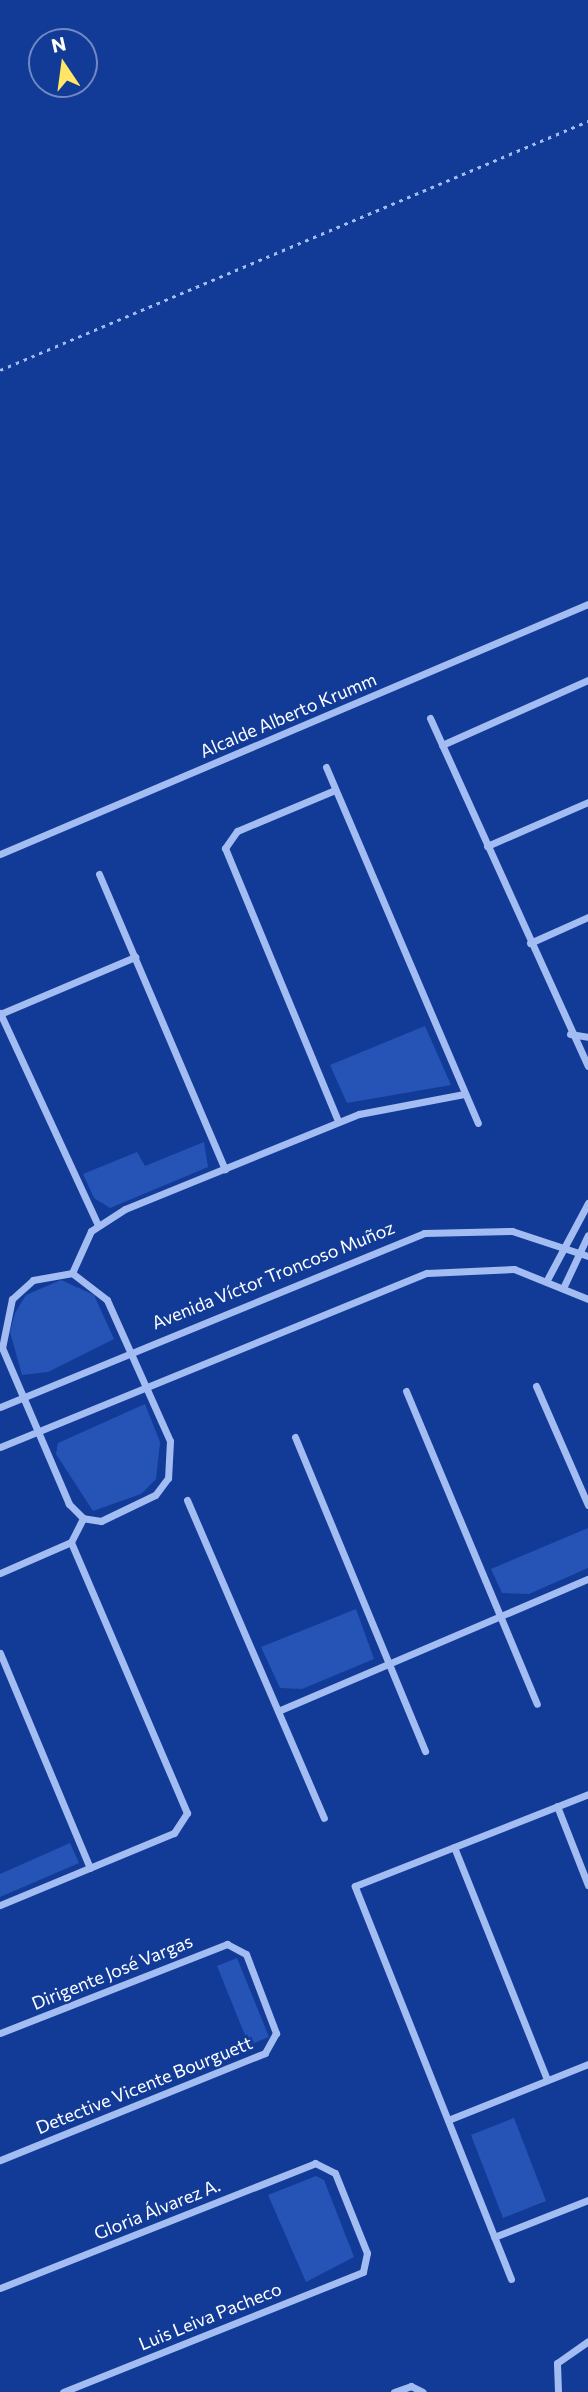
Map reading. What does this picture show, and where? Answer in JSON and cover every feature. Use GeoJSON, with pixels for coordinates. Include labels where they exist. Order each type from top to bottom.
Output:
{"type":"FeatureCollection","features":[{"type":"Feature","properties":{"kind":"street","name":"Alcalde Alberto Krumm"},"geometry":{"type":"LineString","coordinates":[[0,854],[588,604]]}},
{"type":"Feature","properties":{"kind":"street"},"geometry":{"type":"LineString","coordinates":[[442,745],[588,680]]}},
{"type":"Feature","properties":{"kind":"street"},"geometry":{"type":"LineString","coordinates":[[430,718],[570,1034],[588,1066]]}},
{"type":"Feature","properties":{"kind":"street"},"geometry":{"type":"LineString","coordinates":[[326,766],[478,1123]]}},
{"type":"Feature","properties":{"kind":"street"},"geometry":{"type":"LineString","coordinates":[[335,790],[237,831],[225,848],[338,1121]]}},
{"type":"Feature","properties":{"kind":"street"},"geometry":{"type":"LineString","coordinates":[[487,846],[588,802]]}},
{"type":"Feature","properties":{"kind":"street"},"geometry":{"type":"LineString","coordinates":[[99,874],[225,1168]]}},
{"type":"Feature","properties":{"kind":"street"},"geometry":{"type":"LineString","coordinates":[[530,943],[588,917]]}},
{"type":"Feature","properties":{"kind":"street"},"geometry":{"type":"LineString","coordinates":[[98,1224],[0,1013],[135,957]]}},
{"type":"Feature","properties":{"kind":"street"},"geometry":{"type":"LineString","coordinates":[[570,1034],[588,1037]]}},
{"type":"Feature","properties":{"kind":"street"},"geometry":{"type":"LineString","coordinates":[[72,1273],[79,1248],[98,1224],[338,1121],[392,1105],[464,1094]]}},
{"type":"Feature","properties":{"kind":"street"},"geometry":{"type":"LineString","coordinates":[[548,1278],[562,1244],[588,1203]]}},
{"type":"Feature","properties":{"kind":"street","name":"Avenida Víctor Troncoso Muñoz"},"geometry":{"type":"LineString","coordinates":[[0,1407],[424,1233],[501,1230],[562,1244],[588,1256]]}},
{"type":"Feature","properties":{"kind":"street"},"geometry":{"type":"LineString","coordinates":[[564,1286],[588,1235]]}},
{"type":"Feature","properties":{"kind":"street"},"geometry":{"type":"LineString","coordinates":[[0,1447],[426,1273],[489,1266],[548,1278],[588,1299]]}},
{"type":"Feature","properties":{"kind":"street"},"geometry":{"type":"LineString","coordinates":[[72,1273],[100,1290],[134,1350],[168,1428],[168,1478],[143,1505],[101,1521],[83,1518],[69,1504],[2,1348],[1,1322],[23,1287],[43,1276],[72,1273]]}},
{"type":"Feature","properties":{"kind":"street"},"geometry":{"type":"LineString","coordinates":[[536,1386],[588,1504]]}},
{"type":"Feature","properties":{"kind":"street"},"geometry":{"type":"LineString","coordinates":[[406,1391],[537,1704]]}},
{"type":"Feature","properties":{"kind":"street"},"geometry":{"type":"LineString","coordinates":[[295,1437],[425,1751]]}},
{"type":"Feature","properties":{"kind":"street"},"geometry":{"type":"LineString","coordinates":[[187,1500],[324,1818]]}},
{"type":"Feature","properties":{"kind":"street"},"geometry":{"type":"LineString","coordinates":[[0,1573],[71,1542],[83,1518]]}},
{"type":"Feature","properties":{"kind":"street"},"geometry":{"type":"LineString","coordinates":[[0,1905],[174,1833],[187,1807],[71,1542]]}},
{"type":"Feature","properties":{"kind":"street"},"geometry":{"type":"LineString","coordinates":[[278,1711],[588,1579]]}},
{"type":"Feature","properties":{"kind":"street"},"geometry":{"type":"LineString","coordinates":[[0,1653],[90,1868]]}},
{"type":"Feature","properties":{"kind":"street"},"geometry":{"type":"LineString","coordinates":[[511,2279],[355,1886],[588,1794]]}},
{"type":"Feature","properties":{"kind":"street"},"geometry":{"type":"LineString","coordinates":[[556,1806],[588,1885]]}},
{"type":"Feature","properties":{"kind":"street"},"geometry":{"type":"LineString","coordinates":[[454,1847],[547,2080]]}},
{"type":"Feature","properties":{"kind":"street","name":"Dirigente José Vargas"},"geometry":{"type":"LineString","coordinates":[[0,2033],[222,1945],[236,1946]]}},
{"type":"Feature","properties":{"kind":"street","name":"Detective Vicente Bourguett"},"geometry":{"type":"LineString","coordinates":[[0,2160],[270,2050],[274,2026],[246,1955],[236,1946]]}},
{"type":"Feature","properties":{"kind":"street"},"geometry":{"type":"LineString","coordinates":[[448,2120],[588,2064]]}},
{"type":"Feature","properties":{"kind":"street","name":"Gloria Álvarez A."},"geometry":{"type":"LineString","coordinates":[[0,2288],[315,2163],[327,2164]]}},
{"type":"Feature","properties":{"kind":"street","name":"Luis Leiva Pacheco"},"geometry":{"type":"LineString","coordinates":[[63,2392],[367,2266],[367,2253],[327,2164]]}},
{"type":"Feature","properties":{"kind":"street"},"geometry":{"type":"LineString","coordinates":[[494,2237],[588,2200]]}},
{"type":"Feature","properties":{"kind":"street"},"geometry":{"type":"LineString","coordinates":[[558,2392],[557,2363],[588,2341]]}},
{"type":"Feature","properties":{"kind":"street"},"geometry":{"type":"LineString","coordinates":[[394,2392],[421,2390]]}},
{"type":"Feature","properties":{"kind":"path"},"geometry":{"type":"LineString","coordinates":[[0,370],[588,121]]}},
{"type":"Feature","properties":{"kind":"shaded area"},"geometry":{"type":"Polygon","coordinates":[[[425,1026],[451,1085],[347,1103],[330,1065],[425,1026]]]}},
{"type":"Feature","properties":{"kind":"shaded area"},"geometry":{"type":"Polygon","coordinates":[[[204,1142],[208,1167],[110,1208],[94,1198],[83,1174],[137,1152],[145,1166],[204,1142]]]}},
{"type":"Feature","properties":{"kind":"shaded area"},"geometry":{"type":"Polygon","coordinates":[[[61,1280],[94,1295],[114,1339],[48,1372],[22,1375],[10,1332],[15,1313],[26,1295],[61,1280]]]}},
{"type":"Feature","properties":{"kind":"shaded area"},"geometry":{"type":"Polygon","coordinates":[[[145,1404],[160,1442],[156,1479],[141,1494],[93,1511],[56,1454],[58,1443],[145,1404]]]}},
{"type":"Feature","properties":{"kind":"shaded area"},"geometry":{"type":"Polygon","coordinates":[[[588,1528],[588,1568],[529,1594],[502,1593],[491,1569],[588,1528]]]}},
{"type":"Feature","properties":{"kind":"shaded area"},"geometry":{"type":"Polygon","coordinates":[[[356,1609],[374,1659],[302,1689],[280,1688],[261,1647],[356,1609]]]}},
{"type":"Feature","properties":{"kind":"shaded area"},"geometry":{"type":"Polygon","coordinates":[[[70,1843],[79,1863],[0,1897],[0,1874],[70,1843]]]}},
{"type":"Feature","properties":{"kind":"shaded area"},"geometry":{"type":"Polygon","coordinates":[[[237,1958],[269,2037],[249,2045],[217,1966],[237,1958]]]}},
{"type":"Feature","properties":{"kind":"shaded area"},"geometry":{"type":"Polygon","coordinates":[[[514,2118],[546,2201],[503,2218],[471,2135],[514,2118]]]}},
{"type":"Feature","properties":{"kind":"shaded area"},"geometry":{"type":"Polygon","coordinates":[[[316,2176],[324,2180],[354,2257],[306,2282],[268,2195],[316,2176]]]}}]}
